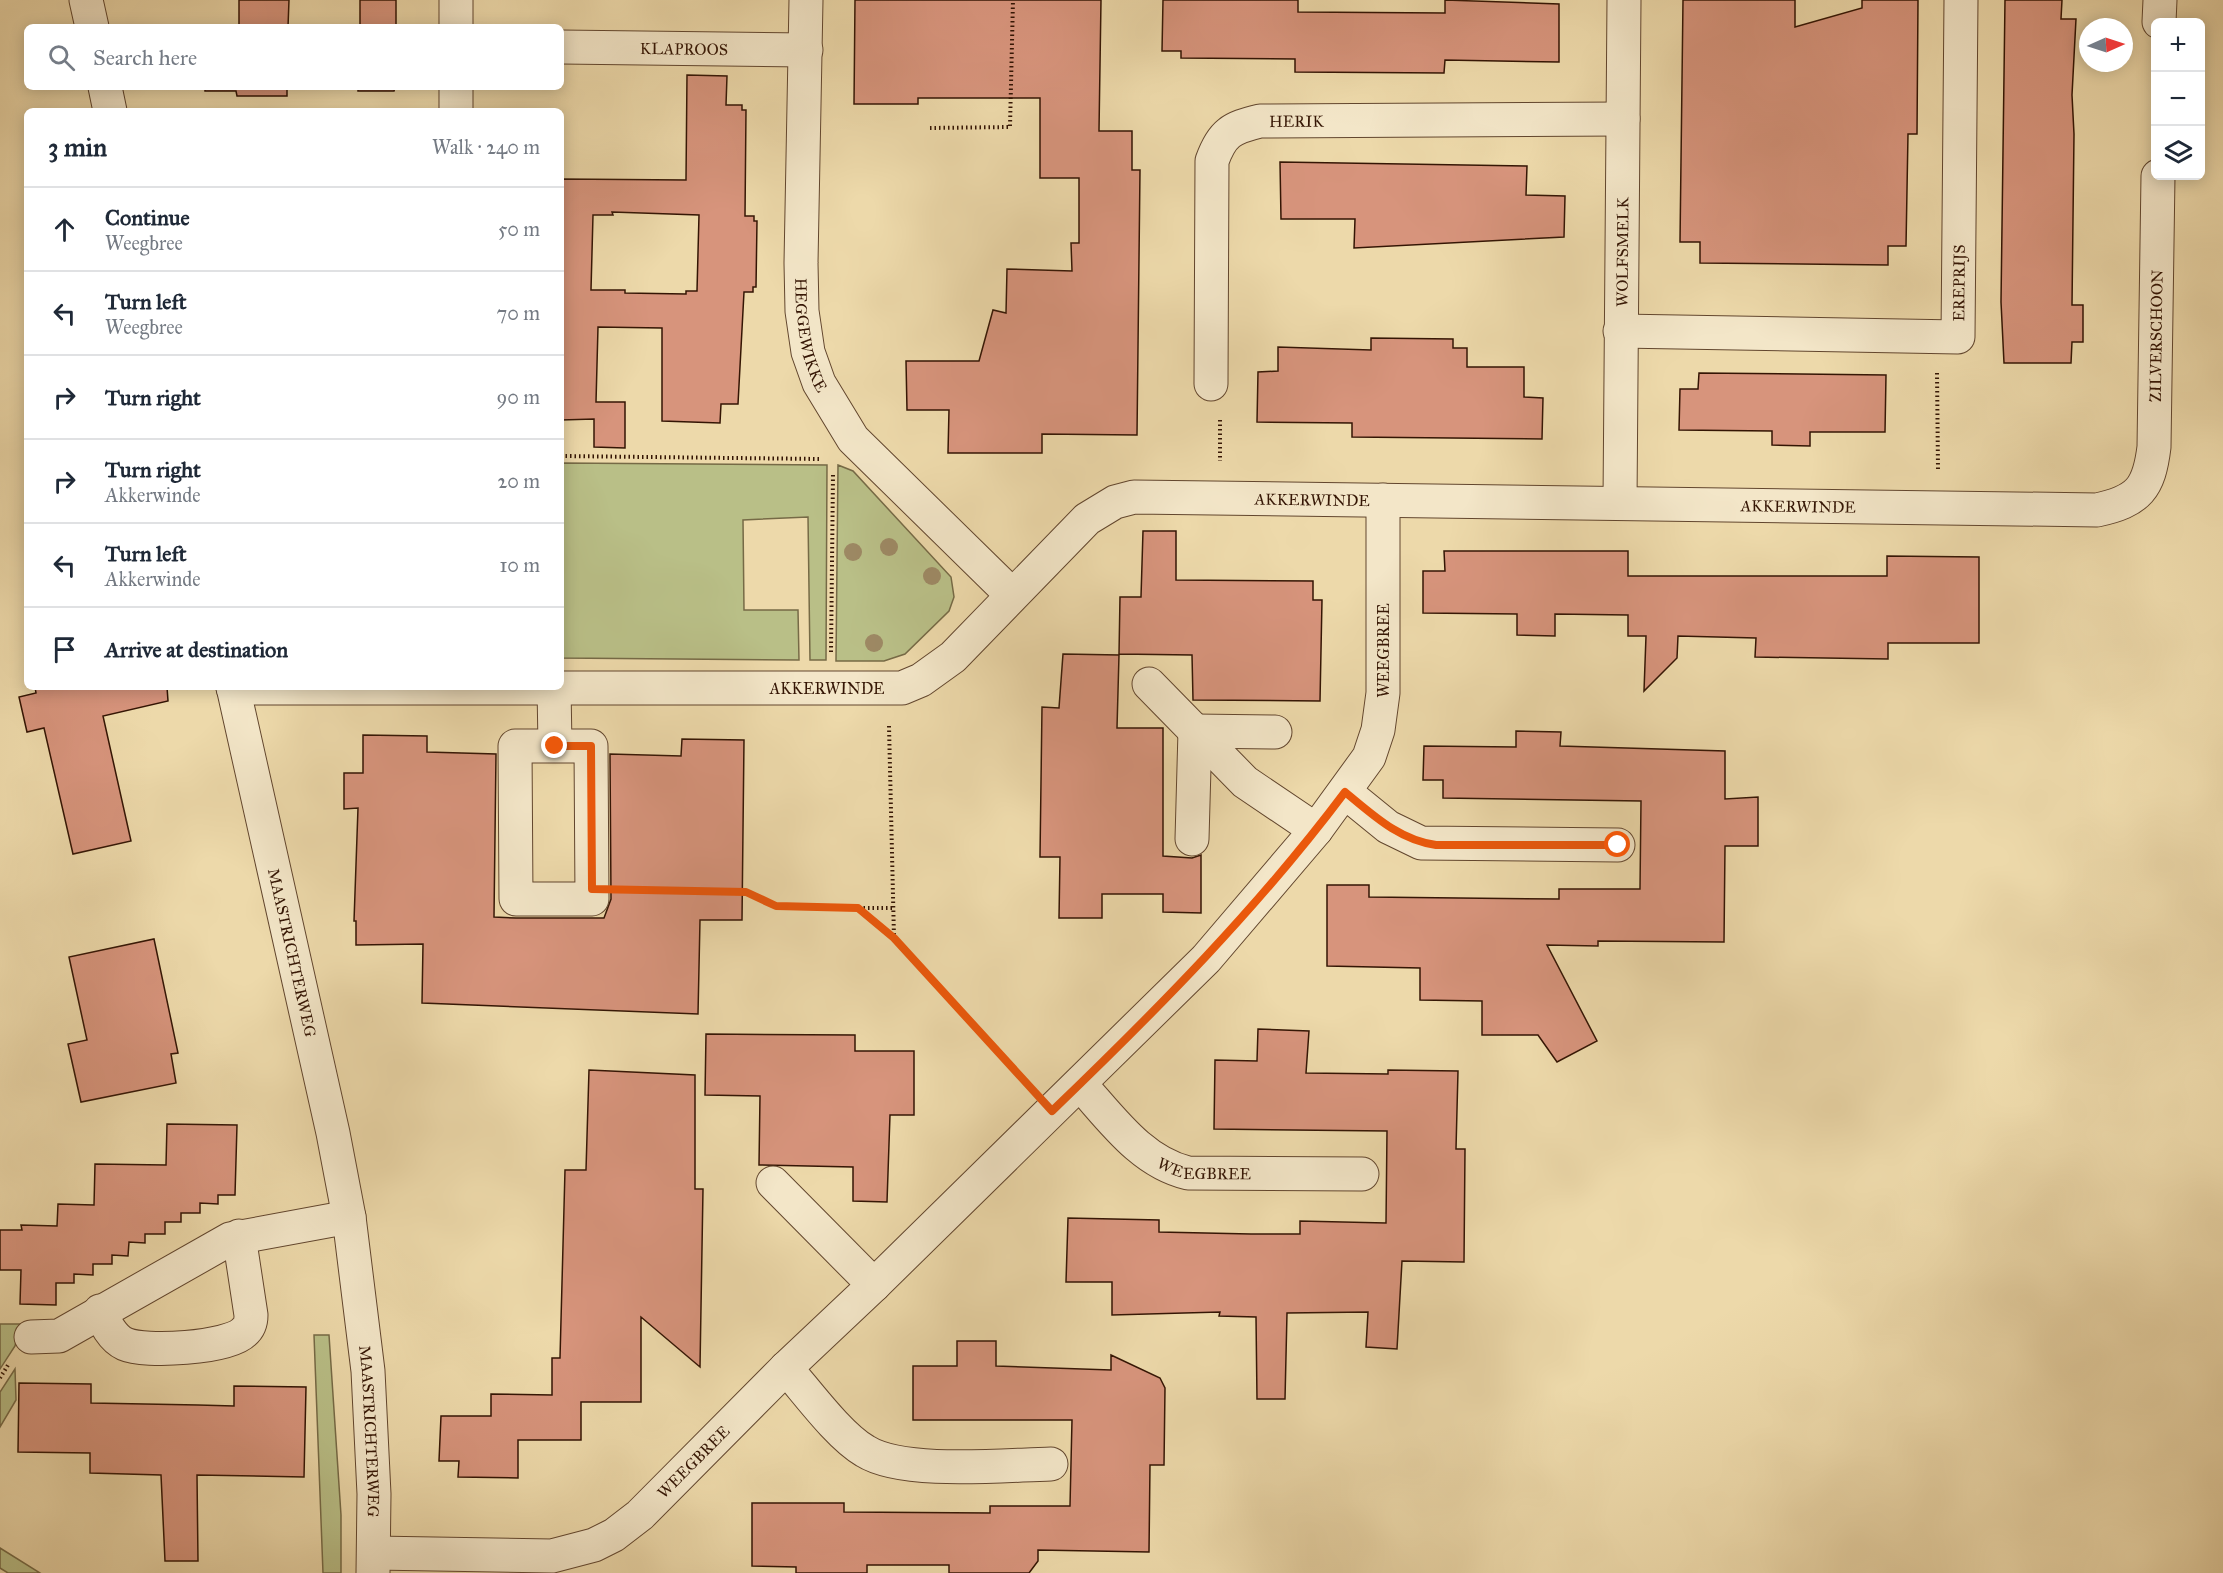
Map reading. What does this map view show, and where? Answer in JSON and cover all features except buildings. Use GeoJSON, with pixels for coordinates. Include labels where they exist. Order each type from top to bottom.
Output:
{"type":"FeatureCollection","features":[{"type":"Feature","properties":{"kind":"street"},"geometry":{"type":"LineString","coordinates":[[86,0],[91,24]]}},
{"type":"Feature","properties":{"kind":"street"},"geometry":{"type":"LineString","coordinates":[[456,0],[456,24]]}},
{"type":"Feature","properties":{"kind":"street","name":"HEGGEWIKKE"},"geometry":{"type":"LineString","coordinates":[[806,0],[802,311],[808,352],[843,449],[1012,595]]}},
{"type":"Feature","properties":{"kind":"street","name":"WOLFSMELK"},"geometry":{"type":"LineString","coordinates":[[1620,502],[1624,0]]}},
{"type":"Feature","properties":{"kind":"street","name":"EREPRIJS"},"geometry":{"type":"LineString","coordinates":[[1620,331],[1958,338],[1961,0]]}},
{"type":"Feature","properties":{"kind":"street"},"geometry":{"type":"LineString","coordinates":[[2159,18],[2160,0]]}},
{"type":"Feature","properties":{"kind":"street","name":"KLAPROOS"},"geometry":{"type":"LineString","coordinates":[[564,47],[806,50]]}},
{"type":"Feature","properties":{"kind":"street"},"geometry":{"type":"LineString","coordinates":[[106,90],[109,108]]}},
{"type":"Feature","properties":{"kind":"street"},"geometry":{"type":"LineString","coordinates":[[456,90],[456,108]]}},
{"type":"Feature","properties":{"kind":"street","name":"HERIK"},"geometry":{"type":"LineString","coordinates":[[1211,384],[1212,161],[1219,141],[1236,126],[1260,121],[1623,119]]}},
{"type":"Feature","properties":{"kind":"street","name":"ZILVERSCHOON"},"geometry":{"type":"LineString","coordinates":[[2140,493],[2151,472],[2154,447],[2157,180]]}},
{"type":"Feature","properties":{"kind":"street","name":"AKKERWINDE"},"geometry":{"type":"LineString","coordinates":[[564,687],[902,688],[921,680],[953,657],[1087,519],[1115,502],[1134,497],[2097,510],[2121,504],[2140,493]]}},
{"type":"Feature","properties":{"kind":"street","name":"WEEGBREE"},"geometry":{"type":"LineString","coordinates":[[374,1563],[552,1556],[594,1559],[614,1535],[640,1515],[786,1368],[874,1285],[1206,959],[1316,830],[1369,757],[1383,693],[1383,500]]}},
{"type":"Feature","properties":{"kind":"street"},"geometry":{"type":"LineString","coordinates":[[1149,684],[1245,782],[1316,830]]}},
{"type":"Feature","properties":{"kind":"street","name":"MAASTRICHTERWEG"},"geometry":{"type":"LineString","coordinates":[[234,690],[333,1133],[349,1217],[368,1371],[374,1563]]}},
{"type":"Feature","properties":{"kind":"street"},"geometry":{"type":"LineString","coordinates":[[554,690],[555,746]]}},
{"type":"Feature","properties":{"kind":"street"},"geometry":{"type":"LineString","coordinates":[[1195,731],[1275,732]]}},
{"type":"Feature","properties":{"kind":"street"},"geometry":{"type":"LineString","coordinates":[[1192,839],[1195,731]]}},
{"type":"Feature","properties":{"kind":"street"},"geometry":{"type":"LineString","coordinates":[[516,746],[555,746],[591,746],[592,899],[516,899],[516,746]]}},
{"type":"Feature","properties":{"kind":"street"},"geometry":{"type":"LineString","coordinates":[[1193,782],[1245,782]]}},
{"type":"Feature","properties":{"kind":"street"},"geometry":{"type":"LineString","coordinates":[[1345,792],[1388,827],[1421,843],[1436,845],[1618,845]]}},
{"type":"Feature","properties":{"kind":"street","name":"WEEGBREE"},"geometry":{"type":"LineString","coordinates":[[1080,1084],[1149,1156],[1167,1168],[1188,1173],[1362,1174]]}},
{"type":"Feature","properties":{"kind":"street"},"geometry":{"type":"LineString","coordinates":[[773,1183],[874,1285]]}},
{"type":"Feature","properties":{"kind":"street"},"geometry":{"type":"LineString","coordinates":[[31,1337],[59,1336],[230,1239],[349,1217]]}},
{"type":"Feature","properties":{"kind":"street"},"geometry":{"type":"LineString","coordinates":[[100,1311],[109,1330],[123,1344],[145,1349],[220,1342],[236,1338],[245,1332],[250,1324],[251,1315],[239,1236]]}},
{"type":"Feature","properties":{"kind":"street"},"geometry":{"type":"LineString","coordinates":[[786,1368],[849,1438],[864,1451],[885,1461],[911,1465],[1051,1464]]}},
{"type":"Feature","properties":{"kind":"path"},"geometry":{"type":"LineString","coordinates":[[930,128],[1010,127],[1013,0]]}},
{"type":"Feature","properties":{"kind":"path"},"geometry":{"type":"LineString","coordinates":[[1937,337],[1938,507]]}},
{"type":"Feature","properties":{"kind":"path"},"geometry":{"type":"LineString","coordinates":[[1211,384],[1220,395],[1221,497]]}},
{"type":"Feature","properties":{"kind":"path"},"geometry":{"type":"LineString","coordinates":[[564,456],[843,449],[830,689]]}},
{"type":"Feature","properties":{"kind":"path"},"geometry":{"type":"LineString","coordinates":[[888,689],[894,938]]}},
{"type":"Feature","properties":{"kind":"path"},"geometry":{"type":"LineString","coordinates":[[592,889],[746,892],[776,906],[893,908]]}},
{"type":"Feature","properties":{"kind":"path"},"geometry":{"type":"LineString","coordinates":[[858,908],[894,938],[1052,1111]]}},
{"type":"Feature","properties":{"kind":"green space"},"geometry":{"type":"Polygon","coordinates":[[[564,463],[827,465],[826,660],[810,660],[808,517],[743,520],[744,610],[798,610],[799,660],[564,658],[564,463]]]}},
{"type":"Feature","properties":{"kind":"green space"},"geometry":{"type":"Polygon","coordinates":[[[838,465],[853,471],[951,577],[954,597],[949,611],[905,654],[884,661],[836,661],[838,465]]]}},
{"type":"Feature","properties":{"kind":"green space"},"geometry":{"type":"Polygon","coordinates":[[[0,1324],[20,1324],[15,1346],[0,1369],[0,1324]]]}},
{"type":"Feature","properties":{"kind":"green space"},"geometry":{"type":"Polygon","coordinates":[[[314,1335],[329,1335],[341,1515],[341,1573],[323,1573],[314,1335]]]}},
{"type":"Feature","properties":{"kind":"green space"},"geometry":{"type":"Polygon","coordinates":[[[15,1369],[16,1400],[0,1427],[0,1392],[15,1369]]]}},
{"type":"Feature","properties":{"kind":"green space"},"geometry":{"type":"Polygon","coordinates":[[[0,1548],[40,1573],[8,1573],[0,1568],[0,1548]]]}},
{"type":"Feature","properties":{"kind":"route"},"geometry":{"type":"LineString","coordinates":[[555,746],[591,746],[592,889],[746,892],[776,906],[858,908],[894,938],[1052,1111],[1206,959],[1316,830],[1345,792],[1388,827],[1421,843],[1436,845],[1618,845]]}}]}
